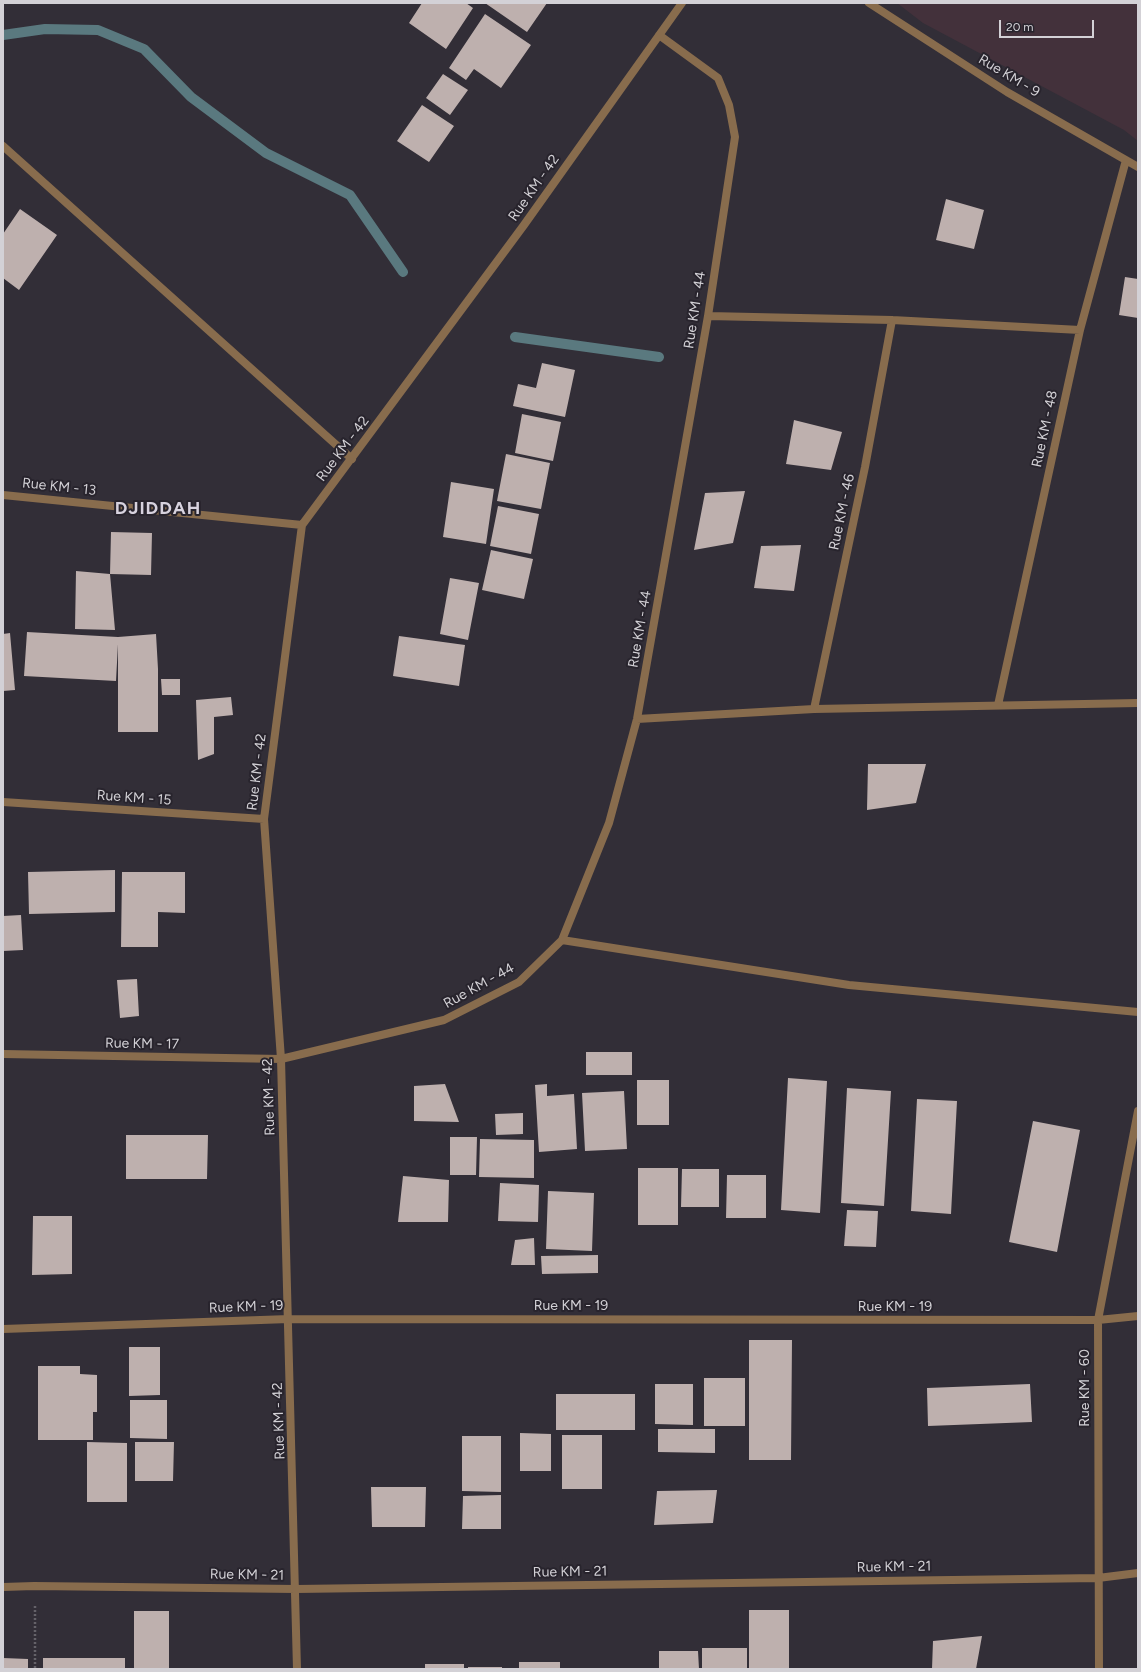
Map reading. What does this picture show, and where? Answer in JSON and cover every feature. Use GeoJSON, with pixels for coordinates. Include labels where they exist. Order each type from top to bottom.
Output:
{"type":"FeatureCollection","features":[{"type":"Feature","properties":{"kind":"street","name":"Rue KM - 42"},"geometry":{"type":"LineString","coordinates":[[298,1669],[281,1059],[264,819],[302,525],[524,225],[682,3]]}},
{"type":"Feature","properties":{"kind":"street","name":"Rue KM - 9"},"geometry":{"type":"LineString","coordinates":[[869,3],[1007,92],[1138,167]]}},
{"type":"Feature","properties":{"kind":"street","name":"Rue KM - 44"},"geometry":{"type":"LineString","coordinates":[[281,1059],[444,1020],[519,982],[562,940],[609,823],[637,718],[708,316],[735,137],[729,106],[718,78],[659,35]]}},
{"type":"Feature","properties":{"kind":"street"},"geometry":{"type":"LineString","coordinates":[[3,146],[352,459]]}},
{"type":"Feature","properties":{"kind":"street","name":"Rue KM - 48"},"geometry":{"type":"LineString","coordinates":[[998,705],[1080,330],[1126,160]]}},
{"type":"Feature","properties":{"kind":"street"},"geometry":{"type":"LineString","coordinates":[[708,316],[892,320],[1080,330]]}},
{"type":"Feature","properties":{"kind":"street","name":"Rue KM - 46"},"geometry":{"type":"LineString","coordinates":[[814,709],[865,467],[892,320]]}},
{"type":"Feature","properties":{"kind":"street","name":"Rue KM - 13"},"geometry":{"type":"LineString","coordinates":[[3,495],[302,525]]}},
{"type":"Feature","properties":{"kind":"street"},"geometry":{"type":"LineString","coordinates":[[637,718],[814,709],[1138,703]]}},
{"type":"Feature","properties":{"kind":"street","name":"Rue KM - 15"},"geometry":{"type":"LineString","coordinates":[[3,802],[264,819]]}},
{"type":"Feature","properties":{"kind":"street"},"geometry":{"type":"LineString","coordinates":[[562,940],[849,985],[1138,1012]]}},
{"type":"Feature","properties":{"kind":"street","name":"Rue KM - 17"},"geometry":{"type":"LineString","coordinates":[[3,1054],[281,1059]]}},
{"type":"Feature","properties":{"kind":"street","name":"Rue KM - 60"},"geometry":{"type":"LineString","coordinates":[[1099,1669],[1098,1320],[1138,1111]]}},
{"type":"Feature","properties":{"kind":"street","name":"Rue KM - 19"},"geometry":{"type":"LineString","coordinates":[[3,1329],[289,1319],[1098,1320],[1138,1316]]}},
{"type":"Feature","properties":{"kind":"street","name":"Rue KM - 21"},"geometry":{"type":"LineString","coordinates":[[3,1587],[34,1586],[296,1589],[1098,1578],[1138,1573]]}},
{"type":"Feature","properties":{"kind":"path"},"geometry":{"type":"LineString","coordinates":[[34,1586],[35,1669]]}},
{"type":"Feature","properties":{"kind":"shaded area"},"geometry":{"type":"Polygon","coordinates":[[[897,3],[1138,3],[1138,141],[1124,130],[923,23],[897,3]]]}},
{"type":"Feature","properties":{"kind":"building"},"geometry":{"type":"Polygon","coordinates":[[[422,3],[466,3],[473,8],[446,49],[409,23],[422,3]]]}},
{"type":"Feature","properties":{"kind":"building"},"geometry":{"type":"Polygon","coordinates":[[[485,3],[547,3],[527,32],[485,3]]]}},
{"type":"Feature","properties":{"kind":"building"},"geometry":{"type":"Polygon","coordinates":[[[485,14],[531,45],[501,88],[474,69],[466,80],[449,68],[485,14]]]}},
{"type":"Feature","properties":{"kind":"building"},"geometry":{"type":"Polygon","coordinates":[[[443,74],[468,90],[450,115],[426,98],[443,74]]]}},
{"type":"Feature","properties":{"kind":"building"},"geometry":{"type":"Polygon","coordinates":[[[422,105],[454,126],[429,162],[397,141],[422,105]]]}},
{"type":"Feature","properties":{"kind":"building"},"geometry":{"type":"Polygon","coordinates":[[[946,199],[984,210],[974,249],[936,240],[946,199]]]}},
{"type":"Feature","properties":{"kind":"building"},"geometry":{"type":"Polygon","coordinates":[[[20,209],[57,235],[19,290],[3,278],[3,234],[20,209]]]}},
{"type":"Feature","properties":{"kind":"building"},"geometry":{"type":"Polygon","coordinates":[[[1125,277],[1138,279],[1138,318],[1119,315],[1125,277]]]}},
{"type":"Feature","properties":{"kind":"building"},"geometry":{"type":"Polygon","coordinates":[[[542,363],[575,370],[565,417],[513,406],[518,384],[536,388],[542,363]]]}},
{"type":"Feature","properties":{"kind":"building"},"geometry":{"type":"Polygon","coordinates":[[[522,414],[561,422],[553,461],[515,453],[522,414]]]}},
{"type":"Feature","properties":{"kind":"building"},"geometry":{"type":"Polygon","coordinates":[[[794,420],[842,432],[831,470],[786,464],[794,420]]]}},
{"type":"Feature","properties":{"kind":"building"},"geometry":{"type":"Polygon","coordinates":[[[506,454],[550,463],[541,509],[497,501],[506,454]]]}},
{"type":"Feature","properties":{"kind":"building"},"geometry":{"type":"Polygon","coordinates":[[[451,482],[494,489],[486,544],[443,537],[451,482]]]}},
{"type":"Feature","properties":{"kind":"building"},"geometry":{"type":"Polygon","coordinates":[[[745,491],[733,543],[694,550],[705,493],[745,491]]]}},
{"type":"Feature","properties":{"kind":"building"},"geometry":{"type":"Polygon","coordinates":[[[498,506],[539,514],[531,554],[490,546],[498,506]]]}},
{"type":"Feature","properties":{"kind":"building"},"geometry":{"type":"Polygon","coordinates":[[[111,532],[152,533],[151,575],[110,574],[111,532]]]}},
{"type":"Feature","properties":{"kind":"building"},"geometry":{"type":"Polygon","coordinates":[[[801,545],[794,591],[754,588],[761,546],[801,545]]]}},
{"type":"Feature","properties":{"kind":"building"},"geometry":{"type":"Polygon","coordinates":[[[491,550],[533,559],[524,599],[482,590],[491,550]]]}},
{"type":"Feature","properties":{"kind":"building"},"geometry":{"type":"Polygon","coordinates":[[[76,571],[110,574],[115,630],[75,629],[76,571]]]}},
{"type":"Feature","properties":{"kind":"building"},"geometry":{"type":"Polygon","coordinates":[[[450,578],[479,583],[468,640],[440,634],[450,578]]]}},
{"type":"Feature","properties":{"kind":"building"},"geometry":{"type":"Polygon","coordinates":[[[27,632],[118,637],[156,634],[158,669],[158,732],[118,732],[118,644],[116,681],[24,676],[27,632]]]}},
{"type":"Feature","properties":{"kind":"building"},"geometry":{"type":"Polygon","coordinates":[[[10,633],[15,690],[3,691],[3,634],[10,633]]]}},
{"type":"Feature","properties":{"kind":"building"},"geometry":{"type":"Polygon","coordinates":[[[399,636],[465,645],[459,686],[393,676],[399,636]]]}},
{"type":"Feature","properties":{"kind":"building"},"geometry":{"type":"Polygon","coordinates":[[[161,679],[180,679],[180,695],[162,695],[161,679]]]}},
{"type":"Feature","properties":{"kind":"building"},"geometry":{"type":"Polygon","coordinates":[[[231,697],[233,715],[214,717],[214,754],[198,760],[196,700],[231,697]]]}},
{"type":"Feature","properties":{"kind":"building"},"geometry":{"type":"Polygon","coordinates":[[[868,764],[926,764],[916,803],[867,810],[868,764]]]}},
{"type":"Feature","properties":{"kind":"building"},"geometry":{"type":"Polygon","coordinates":[[[115,870],[115,912],[29,914],[28,872],[115,870]]]}},
{"type":"Feature","properties":{"kind":"building"},"geometry":{"type":"Polygon","coordinates":[[[122,872],[185,872],[185,913],[158,912],[158,947],[121,947],[122,872]]]}},
{"type":"Feature","properties":{"kind":"building"},"geometry":{"type":"Polygon","coordinates":[[[21,915],[23,950],[3,951],[3,916],[21,915]]]}},
{"type":"Feature","properties":{"kind":"building"},"geometry":{"type":"Polygon","coordinates":[[[137,979],[139,1016],[120,1018],[117,980],[137,979]]]}},
{"type":"Feature","properties":{"kind":"building"},"geometry":{"type":"Polygon","coordinates":[[[586,1052],[632,1052],[632,1075],[586,1075],[586,1052]]]}},
{"type":"Feature","properties":{"kind":"building"},"geometry":{"type":"Polygon","coordinates":[[[788,1078],[827,1081],[820,1213],[781,1210],[788,1078]]]}},
{"type":"Feature","properties":{"kind":"building"},"geometry":{"type":"Polygon","coordinates":[[[637,1080],[669,1080],[669,1125],[637,1125],[637,1080]]]}},
{"type":"Feature","properties":{"kind":"building"},"geometry":{"type":"Polygon","coordinates":[[[445,1084],[459,1122],[414,1121],[414,1086],[445,1084]]]}},
{"type":"Feature","properties":{"kind":"building"},"geometry":{"type":"Polygon","coordinates":[[[547,1084],[547,1096],[574,1094],[577,1149],[539,1152],[535,1085],[547,1084]]]}},
{"type":"Feature","properties":{"kind":"building"},"geometry":{"type":"Polygon","coordinates":[[[847,1088],[891,1091],[884,1206],[841,1203],[847,1088]]]}},
{"type":"Feature","properties":{"kind":"building"},"geometry":{"type":"Polygon","coordinates":[[[624,1091],[627,1149],[585,1151],[582,1093],[624,1091]]]}},
{"type":"Feature","properties":{"kind":"building"},"geometry":{"type":"Polygon","coordinates":[[[917,1099],[957,1101],[951,1214],[911,1211],[917,1099]]]}},
{"type":"Feature","properties":{"kind":"building"},"geometry":{"type":"Polygon","coordinates":[[[523,1113],[523,1134],[496,1135],[495,1114],[523,1113]]]}},
{"type":"Feature","properties":{"kind":"building"},"geometry":{"type":"Polygon","coordinates":[[[1033,1121],[1080,1130],[1057,1252],[1009,1242],[1033,1121]]]}},
{"type":"Feature","properties":{"kind":"building"},"geometry":{"type":"Polygon","coordinates":[[[126,1135],[208,1135],[207,1179],[126,1179],[126,1135]]]}},
{"type":"Feature","properties":{"kind":"building"},"geometry":{"type":"Polygon","coordinates":[[[450,1137],[477,1137],[476,1175],[450,1175],[450,1137]]]}},
{"type":"Feature","properties":{"kind":"building"},"geometry":{"type":"Polygon","coordinates":[[[480,1139],[534,1140],[534,1178],[479,1177],[480,1139]]]}},
{"type":"Feature","properties":{"kind":"building"},"geometry":{"type":"Polygon","coordinates":[[[638,1168],[678,1168],[678,1225],[638,1225],[638,1168]]]}},
{"type":"Feature","properties":{"kind":"building"},"geometry":{"type":"Polygon","coordinates":[[[682,1169],[719,1169],[719,1207],[681,1207],[682,1169]]]}},
{"type":"Feature","properties":{"kind":"building"},"geometry":{"type":"Polygon","coordinates":[[[727,1175],[766,1175],[766,1218],[726,1218],[727,1175]]]}},
{"type":"Feature","properties":{"kind":"building"},"geometry":{"type":"Polygon","coordinates":[[[403,1176],[449,1180],[448,1222],[398,1222],[403,1176]]]}},
{"type":"Feature","properties":{"kind":"building"},"geometry":{"type":"Polygon","coordinates":[[[500,1183],[539,1185],[538,1222],[498,1221],[500,1183]]]}},
{"type":"Feature","properties":{"kind":"building"},"geometry":{"type":"Polygon","coordinates":[[[548,1191],[594,1193],[592,1251],[546,1249],[548,1191]]]}},
{"type":"Feature","properties":{"kind":"building"},"geometry":{"type":"Polygon","coordinates":[[[847,1210],[878,1211],[876,1247],[844,1246],[847,1210]]]}},
{"type":"Feature","properties":{"kind":"building"},"geometry":{"type":"Polygon","coordinates":[[[33,1216],[72,1216],[72,1274],[32,1275],[33,1216]]]}},
{"type":"Feature","properties":{"kind":"building"},"geometry":{"type":"Polygon","coordinates":[[[534,1238],[535,1265],[511,1265],[515,1240],[534,1238]]]}},
{"type":"Feature","properties":{"kind":"building"},"geometry":{"type":"Polygon","coordinates":[[[598,1255],[598,1273],[542,1274],[541,1256],[598,1255]]]}},
{"type":"Feature","properties":{"kind":"building"},"geometry":{"type":"Polygon","coordinates":[[[749,1340],[792,1340],[791,1460],[749,1460],[749,1340]]]}},
{"type":"Feature","properties":{"kind":"building"},"geometry":{"type":"Polygon","coordinates":[[[129,1347],[160,1347],[160,1395],[129,1396],[129,1347]]]}},
{"type":"Feature","properties":{"kind":"building"},"geometry":{"type":"Polygon","coordinates":[[[38,1366],[80,1366],[80,1374],[97,1375],[97,1412],[93,1412],[93,1440],[38,1440],[38,1366]]]}},
{"type":"Feature","properties":{"kind":"building"},"geometry":{"type":"Polygon","coordinates":[[[704,1378],[745,1378],[745,1426],[704,1426],[704,1378]]]}},
{"type":"Feature","properties":{"kind":"building"},"geometry":{"type":"Polygon","coordinates":[[[655,1384],[693,1384],[693,1425],[655,1424],[655,1384]]]}},
{"type":"Feature","properties":{"kind":"building"},"geometry":{"type":"Polygon","coordinates":[[[1030,1384],[1032,1422],[928,1426],[927,1388],[1030,1384]]]}},
{"type":"Feature","properties":{"kind":"building"},"geometry":{"type":"Polygon","coordinates":[[[556,1394],[635,1394],[635,1430],[556,1430],[556,1394]]]}},
{"type":"Feature","properties":{"kind":"building"},"geometry":{"type":"Polygon","coordinates":[[[130,1400],[167,1400],[167,1439],[130,1438],[130,1400]]]}},
{"type":"Feature","properties":{"kind":"building"},"geometry":{"type":"Polygon","coordinates":[[[658,1429],[715,1429],[715,1453],[658,1452],[658,1429]]]}},
{"type":"Feature","properties":{"kind":"building"},"geometry":{"type":"Polygon","coordinates":[[[520,1433],[551,1434],[551,1471],[520,1471],[520,1433]]]}},
{"type":"Feature","properties":{"kind":"building"},"geometry":{"type":"Polygon","coordinates":[[[562,1435],[602,1435],[602,1489],[562,1489],[562,1435]]]}},
{"type":"Feature","properties":{"kind":"building"},"geometry":{"type":"Polygon","coordinates":[[[462,1436],[501,1436],[501,1492],[462,1491],[462,1436]]]}},
{"type":"Feature","properties":{"kind":"building"},"geometry":{"type":"Polygon","coordinates":[[[87,1442],[127,1443],[127,1502],[87,1502],[87,1442]]]}},
{"type":"Feature","properties":{"kind":"building"},"geometry":{"type":"Polygon","coordinates":[[[135,1442],[174,1442],[173,1481],[135,1481],[135,1442]]]}},
{"type":"Feature","properties":{"kind":"building"},"geometry":{"type":"Polygon","coordinates":[[[371,1487],[426,1487],[425,1527],[372,1527],[371,1487]]]}},
{"type":"Feature","properties":{"kind":"building"},"geometry":{"type":"Polygon","coordinates":[[[717,1490],[713,1523],[654,1525],[657,1491],[717,1490]]]}},
{"type":"Feature","properties":{"kind":"building"},"geometry":{"type":"Polygon","coordinates":[[[501,1495],[501,1529],[462,1529],[463,1496],[501,1495]]]}},
{"type":"Feature","properties":{"kind":"building"},"geometry":{"type":"Polygon","coordinates":[[[749,1610],[789,1610],[789,1669],[749,1669],[749,1610]]]}},
{"type":"Feature","properties":{"kind":"building"},"geometry":{"type":"Polygon","coordinates":[[[134,1611],[169,1611],[169,1669],[134,1669],[134,1611]]]}},
{"type":"Feature","properties":{"kind":"building"},"geometry":{"type":"Polygon","coordinates":[[[982,1636],[976,1669],[932,1669],[933,1641],[982,1636]]]}},
{"type":"Feature","properties":{"kind":"building"},"geometry":{"type":"Polygon","coordinates":[[[702,1648],[747,1648],[747,1669],[702,1669],[702,1648]]]}},
{"type":"Feature","properties":{"kind":"building"},"geometry":{"type":"Polygon","coordinates":[[[659,1651],[698,1651],[699,1669],[659,1669],[659,1651]]]}},
{"type":"Feature","properties":{"kind":"building"},"geometry":{"type":"Polygon","coordinates":[[[3,1658],[28,1659],[28,1669],[3,1669],[3,1658]]]}},
{"type":"Feature","properties":{"kind":"building"},"geometry":{"type":"Polygon","coordinates":[[[43,1658],[125,1658],[125,1669],[43,1669],[43,1658]]]}},
{"type":"Feature","properties":{"kind":"building"},"geometry":{"type":"Polygon","coordinates":[[[519,1662],[560,1662],[560,1669],[519,1669],[519,1662]]]}},
{"type":"Feature","properties":{"kind":"building"},"geometry":{"type":"Polygon","coordinates":[[[425,1664],[464,1664],[464,1669],[425,1669],[425,1664]]]}},
{"type":"Feature","properties":{"kind":"building"},"geometry":{"type":"Polygon","coordinates":[[[468,1667],[502,1667],[502,1669],[468,1669],[468,1667]]]}},
{"type":"Feature","properties":{"kind":"waterway"},"geometry":{"type":"LineString","coordinates":[[3,35],[45,29],[98,30],[144,49],[191,97],[266,153],[350,195],[403,272]]}},
{"type":"Feature","properties":{"kind":"waterway"},"geometry":{"type":"LineString","coordinates":[[515,337],[659,357]]}},
{"type":"Feature","properties":{"kind":"district","name":"DJIDDAH"},"geometry":{"type":"Point","coordinates":[158,509]}}]}
